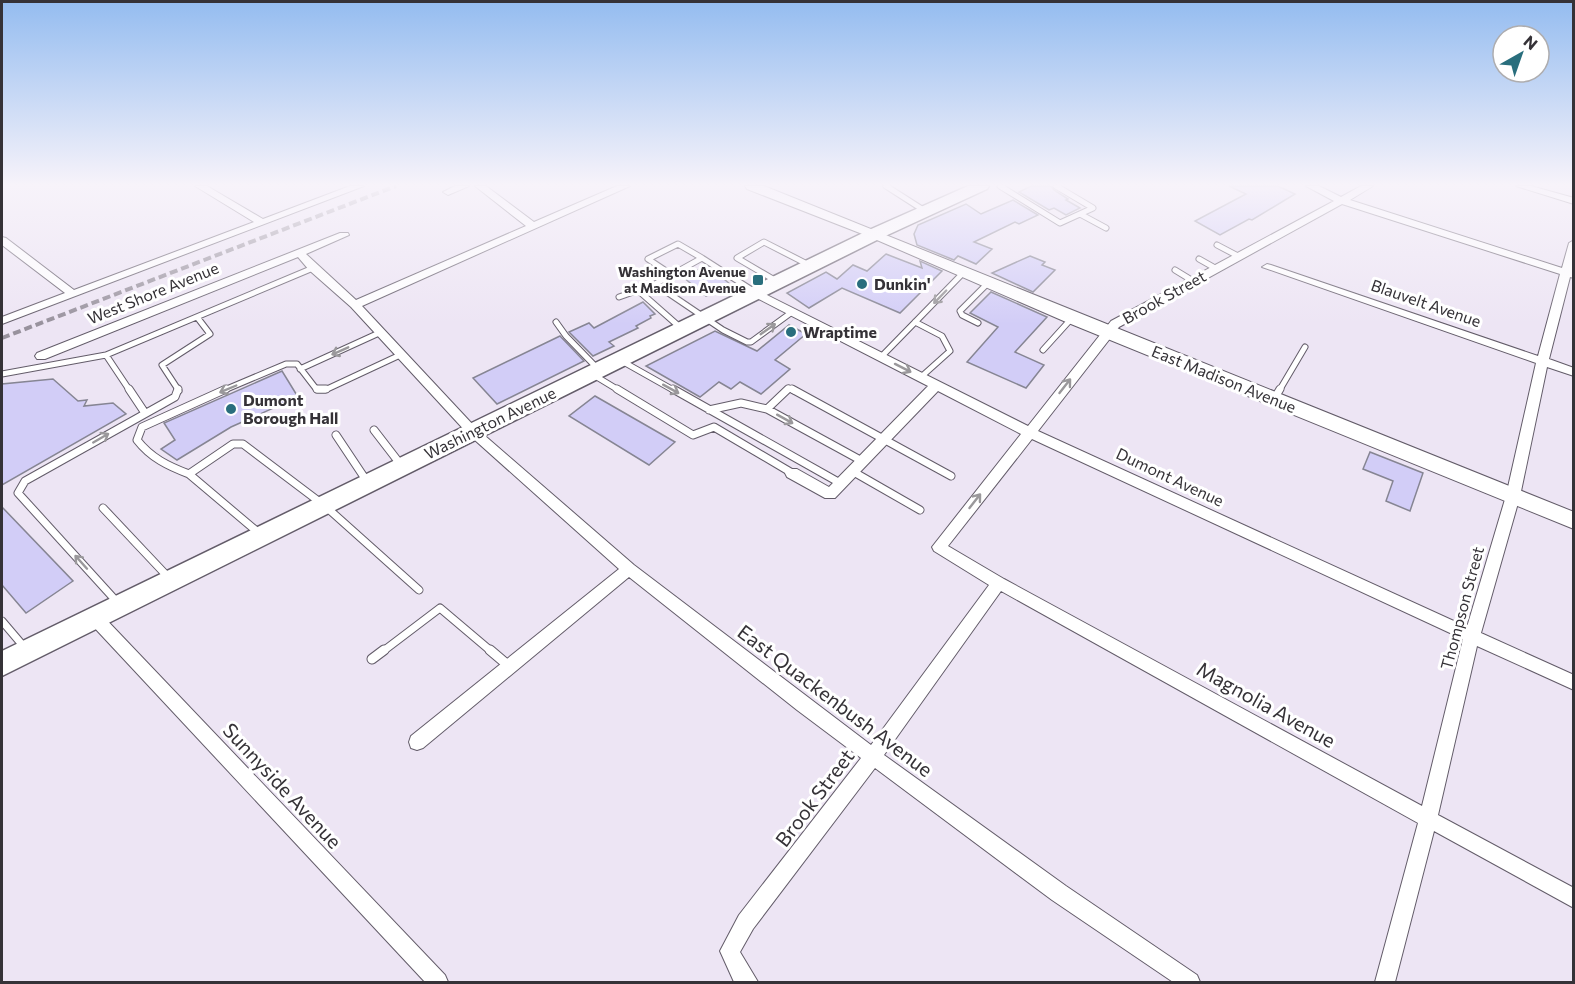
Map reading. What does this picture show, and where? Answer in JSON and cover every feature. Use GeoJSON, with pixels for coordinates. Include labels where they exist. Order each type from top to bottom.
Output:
{"type":"FeatureCollection","features":[{"type":"Feature","properties":{"kind":"main road","name":"East Madison Avenue"},"geometry":{"type":"LineString","coordinates":[[870,232],[1072,318],[1574,520]]}},
{"type":"Feature","properties":{"kind":"main road","name":"Washington Avenue"},"geometry":{"type":"LineString","coordinates":[[2,664],[880,232]]}},
{"type":"Feature","properties":{"kind":"street"},"geometry":{"type":"LineString","coordinates":[[2,321],[235,232]]}},
{"type":"Feature","properties":{"kind":"street"},"geometry":{"type":"LineString","coordinates":[[355,305],[523,232]]}},
{"type":"Feature","properties":{"kind":"street","name":"Brook Street"},"geometry":{"type":"LineString","coordinates":[[939,547],[1115,324],[1282,232]]}},
{"type":"Feature","properties":{"kind":"street"},"geometry":{"type":"LineString","coordinates":[[1439,232],[1570,274]]}},
{"type":"Feature","properties":{"kind":"street","name":"West Shore Avenue"},"geometry":{"type":"LineString","coordinates":[[41,356],[344,235]]}},
{"type":"Feature","properties":{"kind":"street"},"geometry":{"type":"LineString","coordinates":[[2,240],[73,294]]}},
{"type":"Feature","properties":{"kind":"street","name":"Thompson Street"},"geometry":{"type":"LineString","coordinates":[[1385,982],[1428,819],[1472,636],[1513,496],[1543,360],[1570,274],[1574,243]]}},
{"type":"Feature","properties":{"kind":"street","name":"East Quackenbush Avenue"},"geometry":{"type":"LineString","coordinates":[[300,253],[313,268],[355,305],[472,431],[629,569],[803,705],[1059,893],[1190,982]]}},
{"type":"Feature","properties":{"kind":"street","name":"Blauvelt Avenue"},"geometry":{"type":"LineString","coordinates":[[1267,267],[1574,372]]}},
{"type":"Feature","properties":{"kind":"street","name":"Dumont Avenue"},"geometry":{"type":"LineString","coordinates":[[757,294],[1029,432],[1574,683]]}},
{"type":"Feature","properties":{"kind":"street"},"geometry":{"type":"LineString","coordinates":[[792,473],[830,494],[936,385]]}},
{"type":"Feature","properties":{"kind":"street","name":"Magnolia Avenue"},"geometry":{"type":"LineString","coordinates":[[939,547],[999,583],[1574,899]]}},
{"type":"Feature","properties":{"kind":"street"},"geometry":{"type":"LineString","coordinates":[[417,742],[629,569]]}},
{"type":"Feature","properties":{"kind":"street","name":"Brook Street"},"geometry":{"type":"LineString","coordinates":[[748,982],[742,978],[730,951],[746,922],[873,756],[999,583]]}},
{"type":"Feature","properties":{"kind":"street","name":"Sunnyside Avenue"},"geometry":{"type":"LineString","coordinates":[[95,618],[438,982]]}},
{"type":"Feature","properties":{"kind":"lane"},"geometry":{"type":"LineString","coordinates":[[779,282],[737,258],[764,242],[811,266]]}},
{"type":"Feature","properties":{"kind":"lane"},"geometry":{"type":"LineString","coordinates":[[672,275],[648,259],[678,244],[757,294]]}},
{"type":"Feature","properties":{"kind":"lane"},"geometry":{"type":"LineString","coordinates":[[1217,245],[1238,256]]}},
{"type":"Feature","properties":{"kind":"lane"},"geometry":{"type":"LineString","coordinates":[[702,258],[655,284],[678,302],[723,330],[749,342],[792,312]]}},
{"type":"Feature","properties":{"kind":"lane"},"geometry":{"type":"LineString","coordinates":[[1199,259],[1215,268]]}},
{"type":"Feature","properties":{"kind":"lane"},"geometry":{"type":"LineString","coordinates":[[2,374],[106,355],[313,268]]}},
{"type":"Feature","properties":{"kind":"lane"},"geometry":{"type":"LineString","coordinates":[[1175,270],[1193,281]]}},
{"type":"Feature","properties":{"kind":"lane"},"geometry":{"type":"LineString","coordinates":[[880,357],[965,271]]}},
{"type":"Feature","properties":{"kind":"lane"},"geometry":{"type":"LineString","coordinates":[[978,323],[962,315],[960,311],[989,282]]}},
{"type":"Feature","properties":{"kind":"lane"},"geometry":{"type":"LineString","coordinates":[[619,297],[636,291],[640,292],[683,329]]}},
{"type":"Feature","properties":{"kind":"lane"},"geometry":{"type":"LineString","coordinates":[[120,605],[18,493],[25,481],[175,397],[179,391],[162,365],[170,356],[201,344],[210,334],[197,317]]}},
{"type":"Feature","properties":{"kind":"lane"},"geometry":{"type":"LineString","coordinates":[[1043,350],[1072,318]]}},
{"type":"Feature","properties":{"kind":"lane"},"geometry":{"type":"LineString","coordinates":[[556,322],[596,372],[693,435],[714,427],[792,473]]}},
{"type":"Feature","properties":{"kind":"lane"},"geometry":{"type":"LineString","coordinates":[[915,322],[939,333],[949,340],[950,344],[950,351],[921,377]]}},
{"type":"Feature","properties":{"kind":"lane"},"geometry":{"type":"LineString","coordinates":[[300,369],[379,333]]}},
{"type":"Feature","properties":{"kind":"lane"},"geometry":{"type":"LineString","coordinates":[[1274,399],[1305,347]]}},
{"type":"Feature","properties":{"kind":"lane"},"geometry":{"type":"LineString","coordinates":[[106,355],[145,413]]}},
{"type":"Feature","properties":{"kind":"lane"},"geometry":{"type":"LineString","coordinates":[[263,536],[189,474],[163,464],[147,453],[137,440],[142,427],[156,418],[286,364],[297,364],[317,390],[326,390],[400,355]]}},
{"type":"Feature","properties":{"kind":"lane"},"geometry":{"type":"LineString","coordinates":[[620,360],[840,483]]}},
{"type":"Feature","properties":{"kind":"lane"},"geometry":{"type":"LineString","coordinates":[[766,409],[789,388],[951,476]]}},
{"type":"Feature","properties":{"kind":"lane"},"geometry":{"type":"LineString","coordinates":[[709,410],[741,403],[766,409],[862,461]]}},
{"type":"Feature","properties":{"kind":"lane"},"geometry":{"type":"LineString","coordinates":[[374,430],[402,467]]}},
{"type":"Feature","properties":{"kind":"lane"},"geometry":{"type":"LineString","coordinates":[[336,435],[369,483]]}},
{"type":"Feature","properties":{"kind":"lane"},"geometry":{"type":"LineString","coordinates":[[189,474],[233,444],[243,444],[325,506],[419,590]]}},
{"type":"Feature","properties":{"kind":"lane"},"geometry":{"type":"LineString","coordinates":[[852,471],[920,510]]}},
{"type":"Feature","properties":{"kind":"lane"},"geometry":{"type":"LineString","coordinates":[[103,508],[172,580]]}},
{"type":"Feature","properties":{"kind":"lane"},"geometry":{"type":"LineString","coordinates":[[372,659],[440,608],[510,666]]}},
{"type":"Feature","properties":{"kind":"lane"},"geometry":{"type":"LineString","coordinates":[[2,621],[28,651]]}},
{"type":"Feature","properties":{"kind":"building"},"geometry":{"type":"Polygon","coordinates":[[[915,232],[995,232],[974,242],[992,249],[976,264],[958,256],[954,260],[917,245],[915,232]]]}},
{"type":"Feature","properties":{"kind":"building"},"geometry":{"type":"Polygon","coordinates":[[[886,254],[922,268],[920,261],[942,271],[900,313],[842,288],[809,308],[787,293],[826,272],[837,279],[853,265],[867,271],[886,254]]]}},
{"type":"Feature","properties":{"kind":"building"},"geometry":{"type":"Polygon","coordinates":[[[1030,256],[1045,262],[1042,265],[1055,270],[1033,292],[992,273],[1030,256]]]}},
{"type":"Feature","properties":{"kind":"building"},"geometry":{"type":"Polygon","coordinates":[[[706,266],[730,284],[706,296],[683,277],[706,266]]]}},
{"type":"Feature","properties":{"kind":"building"},"geometry":{"type":"Polygon","coordinates":[[[991,292],[1047,317],[1015,352],[1044,365],[1026,388],[967,362],[998,327],[970,313],[991,292]]]}},
{"type":"Feature","properties":{"kind":"building"},"geometry":{"type":"Polygon","coordinates":[[[643,302],[655,314],[636,326],[638,328],[609,342],[614,346],[593,356],[569,332],[589,323],[594,328],[643,302]]]}},
{"type":"Feature","properties":{"kind":"building"},"geometry":{"type":"Polygon","coordinates":[[[789,325],[806,334],[775,360],[790,369],[761,394],[740,382],[731,389],[719,382],[700,397],[646,366],[715,331],[757,351],[789,325]]]}},
{"type":"Feature","properties":{"kind":"building"},"geometry":{"type":"Polygon","coordinates":[[[560,336],[584,361],[497,404],[473,378],[560,336]]]}},
{"type":"Feature","properties":{"kind":"building","name":"Dumont Borough Hall"},"geometry":{"type":"Polygon","coordinates":[[[282,371],[298,397],[231,427],[177,460],[161,449],[175,440],[164,423],[282,371]]]}},
{"type":"Feature","properties":{"kind":"building"},"geometry":{"type":"Polygon","coordinates":[[[53,379],[78,401],[87,400],[84,406],[113,403],[126,414],[2,485],[2,384],[53,379]]]}},
{"type":"Feature","properties":{"kind":"building"},"geometry":{"type":"Polygon","coordinates":[[[595,396],[675,442],[649,465],[569,416],[595,396]]]}},
{"type":"Feature","properties":{"kind":"building"},"geometry":{"type":"Polygon","coordinates":[[[1370,452],[1423,473],[1410,511],[1386,501],[1393,481],[1363,469],[1370,452]]]}},
{"type":"Feature","properties":{"kind":"building"},"geometry":{"type":"Polygon","coordinates":[[[2,507],[73,581],[26,613],[2,585],[2,507]]]}},
{"type":"Feature","properties":{"kind":"railway"},"geometry":{"type":"LineString","coordinates":[[2,338],[277,232]]}},
{"type":"Feature","properties":{"kind":"place","name":"Washington Avenue at Madison Avenue"},"geometry":{"type":"Point","coordinates":[758,280]}},
{"type":"Feature","properties":{"kind":"place","name":"Dunkin'"},"geometry":{"type":"Point","coordinates":[862,284]}},
{"type":"Feature","properties":{"kind":"place","name":"Wraptime"},"geometry":{"type":"Point","coordinates":[791,332]}},
{"type":"Feature","properties":{"kind":"place","name":"Dumont Borough Hall"},"geometry":{"type":"Point","coordinates":[231,409]}}]}
